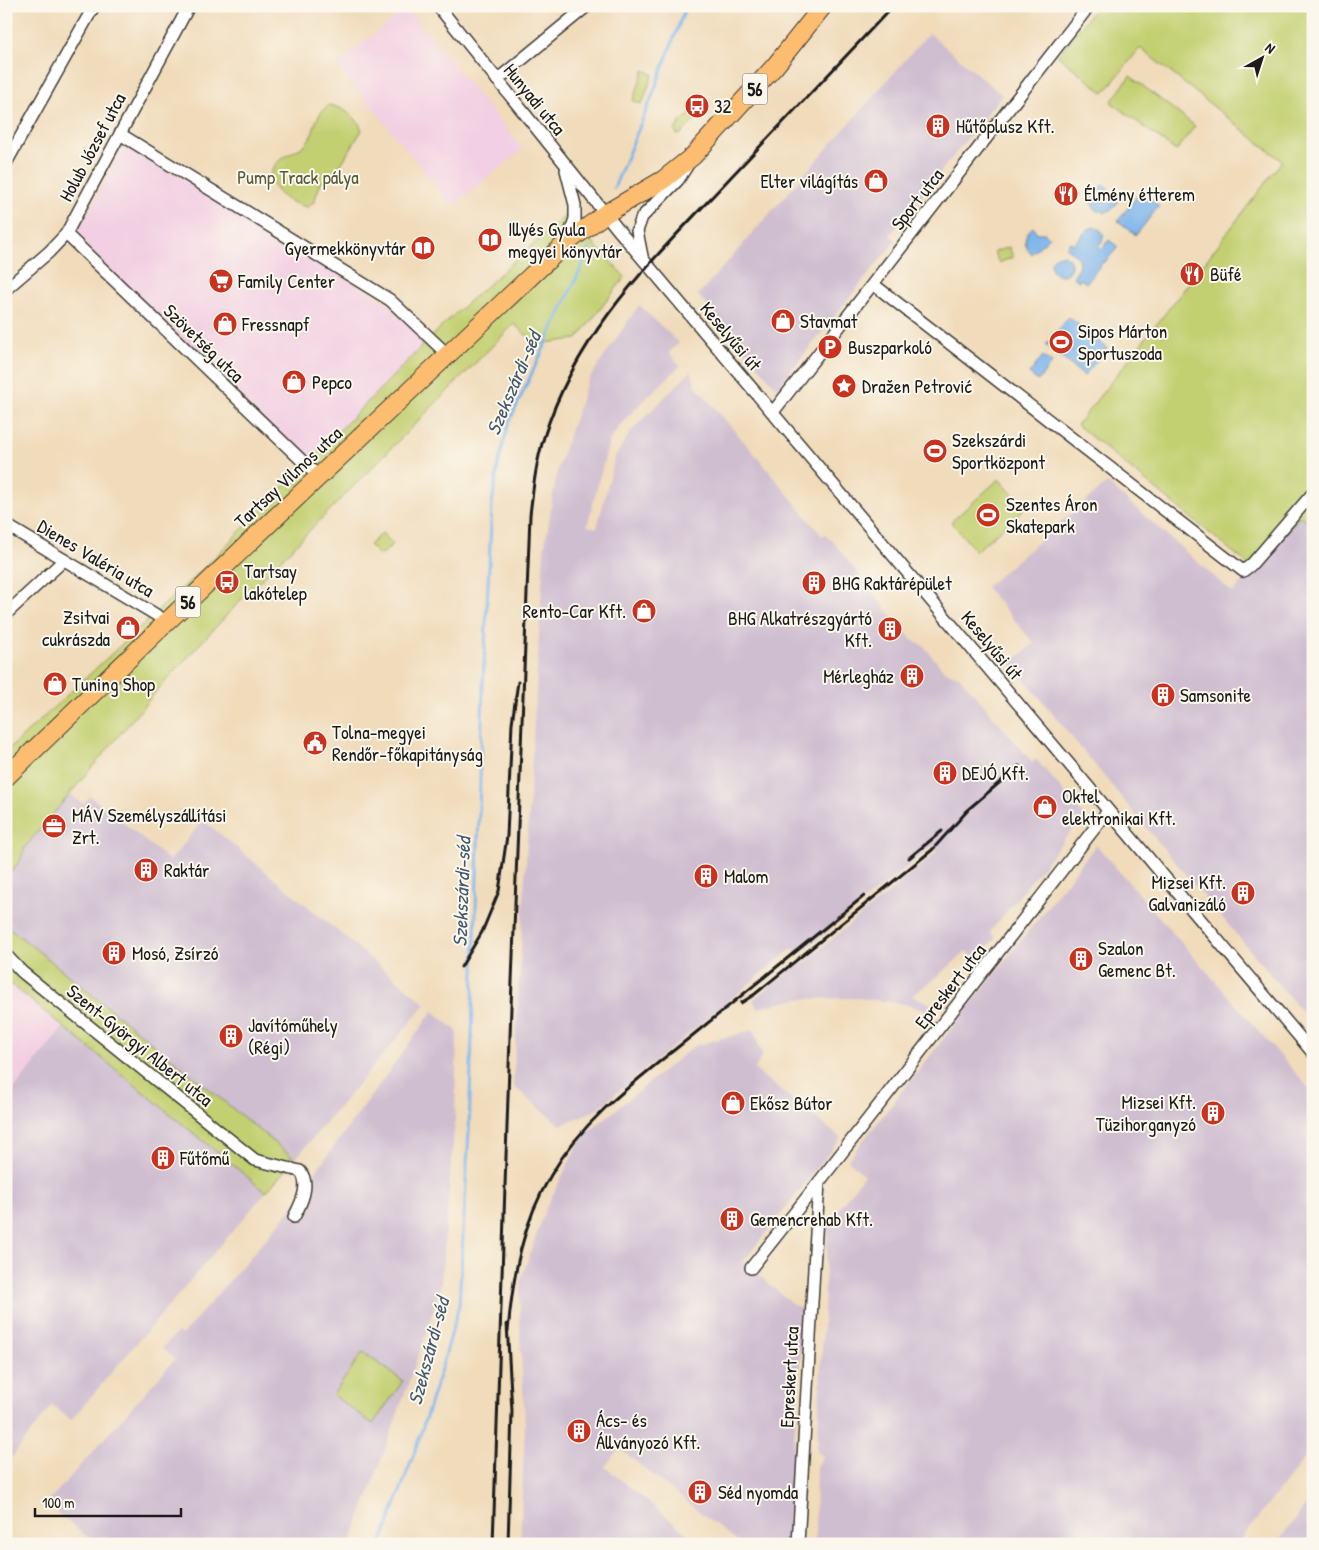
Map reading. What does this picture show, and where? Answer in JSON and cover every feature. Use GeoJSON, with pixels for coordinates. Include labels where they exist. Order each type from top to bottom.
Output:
{"type":"FeatureCollection","features":[{"type":"Feature","properties":{"kind":"main road","name":"56"},"geometry":{"type":"LineString","coordinates":[[605,214],[663,180],[693,156],[775,66],[823,6]]}},
{"type":"Feature","properties":{"kind":"main road","name":"Tartsay Vilmos utca"},"geometry":{"type":"LineString","coordinates":[[6,777],[319,476],[566,243],[605,214]]}},
{"type":"Feature","properties":{"kind":"street"},"geometry":{"type":"LineString","coordinates":[[6,163],[94,6]]}},
{"type":"Feature","properties":{"kind":"street","name":"Holub József utca"},"geometry":{"type":"LineString","coordinates":[[6,289],[49,252],[66,234],[189,6]]}},
{"type":"Feature","properties":{"kind":"street","name":"Hunyadi utca"},"geometry":{"type":"LineString","coordinates":[[438,6],[605,214]]}},
{"type":"Feature","properties":{"kind":"street"},"geometry":{"type":"LineString","coordinates":[[497,80],[588,6]]}},
{"type":"Feature","properties":{"kind":"street","name":"Sport utca"},"geometry":{"type":"LineString","coordinates":[[773,412],[1089,6]]}},
{"type":"Feature","properties":{"kind":"street"},"geometry":{"type":"LineString","coordinates":[[120,134],[390,300],[448,355]]}},
{"type":"Feature","properties":{"kind":"street"},"geometry":{"type":"LineString","coordinates":[[642,257],[637,231],[642,217],[678,180],[693,156]]}},
{"type":"Feature","properties":{"kind":"street"},"geometry":{"type":"LineString","coordinates":[[564,164],[575,205],[575,219],[566,243]]}},
{"type":"Feature","properties":{"kind":"street","name":"Keselyűsi út"},"geometry":{"type":"LineString","coordinates":[[605,214],[1313,1053]]}},
{"type":"Feature","properties":{"kind":"street","name":"Szövetség utca"},"geometry":{"type":"LineString","coordinates":[[66,234],[319,476]]}},
{"type":"Feature","properties":{"kind":"street"},"geometry":{"type":"LineString","coordinates":[[873,284],[1243,571],[1251,565],[1313,493]]}},
{"type":"Feature","properties":{"kind":"street","name":"Dienes Valéria utca"},"geometry":{"type":"LineString","coordinates":[[6,525],[168,622]]}},
{"type":"Feature","properties":{"kind":"street"},"geometry":{"type":"LineString","coordinates":[[6,614],[64,560]]}},
{"type":"Feature","properties":{"kind":"street","name":"Epreskert utca"},"geometry":{"type":"LineString","coordinates":[[751,1268],[1108,811]]}},
{"type":"Feature","properties":{"kind":"street","name":"Szent-Györgyi Albert utca"},"geometry":{"type":"LineString","coordinates":[[6,955],[22,972],[255,1160],[293,1168],[302,1174],[304,1189],[294,1217]]}},
{"type":"Feature","properties":{"kind":"street","name":"Epreskert utca"},"geometry":{"type":"LineString","coordinates":[[798,1544],[819,1182]]}},
{"type":"Feature","properties":{"kind":"shaded area"},"geometry":{"type":"Polygon","coordinates":[[[406,8],[523,149],[453,206],[337,65],[406,8]]]}},
{"type":"Feature","properties":{"kind":"shaded area"},"geometry":{"type":"Polygon","coordinates":[[[929,33],[1002,95],[890,235],[896,240],[777,388],[698,295],[929,33]]]}},
{"type":"Feature","properties":{"kind":"shaded area"},"geometry":{"type":"Polygon","coordinates":[[[124,143],[392,306],[427,341],[307,462],[76,236],[124,143]]]}},
{"type":"Feature","properties":{"kind":"shaded area"},"geometry":{"type":"Polygon","coordinates":[[[639,305],[679,343],[669,352],[680,366],[619,426],[609,442],[587,526],[597,528],[615,457],[631,431],[691,371],[696,386],[822,536],[825,534],[831,539],[859,577],[912,640],[924,646],[944,671],[959,676],[1032,762],[1036,759],[1088,821],[1079,829],[1075,826],[990,932],[996,938],[976,958],[967,951],[932,981],[912,995],[935,1006],[933,1013],[904,1004],[858,998],[798,999],[757,1008],[753,1000],[789,970],[802,964],[937,852],[932,846],[798,955],[793,948],[596,1110],[560,1125],[513,1086],[544,551],[557,471],[587,382],[639,305]]]}},
{"type":"Feature","properties":{"kind":"shaded area"},"geometry":{"type":"Polygon","coordinates":[[[1107,483],[1233,593],[1300,516],[1313,526],[1313,1025],[1149,831],[1011,663],[1034,643],[986,587],[1107,483]]]}},
{"type":"Feature","properties":{"kind":"shaded area","name":"MÁV Személyszállítási Zrt."},"geometry":{"type":"Polygon","coordinates":[[[69,793],[83,804],[90,796],[170,861],[203,820],[426,1004],[295,1159],[6,925],[6,878],[20,861],[25,847],[69,793]]]}},
{"type":"Feature","properties":{"kind":"shaded area"},"geometry":{"type":"Polygon","coordinates":[[[1096,845],[1313,1093],[1313,1448],[1237,1544],[812,1544],[815,1541],[816,1467],[823,1456],[817,1452],[828,1224],[864,1175],[848,1160],[1096,845]]]}},
{"type":"Feature","properties":{"kind":"shaded area"},"geometry":{"type":"Polygon","coordinates":[[[6,980],[63,1027],[6,1100],[6,980]]]}},
{"type":"Feature","properties":{"kind":"shaded area"},"geometry":{"type":"Polygon","coordinates":[[[433,1011],[457,1031],[455,1120],[441,1283],[428,1328],[350,1544],[96,1544],[46,1504],[175,1359],[162,1348],[178,1332],[182,1335],[310,1188],[311,1178],[433,1011]]]}},
{"type":"Feature","properties":{"kind":"shaded area"},"geometry":{"type":"Polygon","coordinates":[[[63,1027],[266,1192],[71,1420],[52,1405],[6,1465],[6,1100],[63,1027]]]}},
{"type":"Feature","properties":{"kind":"shaded area"},"geometry":{"type":"Polygon","coordinates":[[[753,1030],[762,1054],[755,1070],[841,1138],[743,1262],[794,1305],[804,1309],[786,1544],[740,1544],[619,1448],[605,1467],[700,1544],[520,1544],[525,1424],[520,1335],[520,1282],[546,1208],[579,1143],[586,1134],[694,1046],[753,1030]]]}},
{"type":"Feature","properties":{"kind":"shaded area"},"geometry":{"type":"Polygon","coordinates":[[[1313,1496],[1313,1544],[1276,1544],[1313,1496]]]}},
{"type":"Feature","properties":{"kind":"green space"},"geometry":{"type":"Polygon","coordinates":[[[1097,6],[1313,6],[1313,526],[1300,516],[1255,570],[1077,425],[1282,161],[1140,48],[1104,93],[1058,56],[1097,6]]]}},
{"type":"Feature","properties":{"kind":"green space"},"geometry":{"type":"Polygon","coordinates":[[[644,70],[653,74],[642,104],[633,101],[644,70]]]}},
{"type":"Feature","properties":{"kind":"green space"},"geometry":{"type":"Polygon","coordinates":[[[1130,76],[1195,126],[1176,151],[1111,102],[1130,76]]]}},
{"type":"Feature","properties":{"kind":"green space","name":"Pump Track pálya"},"geometry":{"type":"Polygon","coordinates":[[[329,105],[349,113],[362,130],[333,177],[321,182],[314,202],[307,207],[283,197],[275,188],[270,175],[275,165],[281,159],[307,142],[313,133],[317,119],[329,105]]]}},
{"type":"Feature","properties":{"kind":"green space"},"geometry":{"type":"Polygon","coordinates":[[[690,115],[694,117],[694,121],[681,134],[677,135],[675,130],[682,120],[690,115]]]}},
{"type":"Feature","properties":{"kind":"green space"},"geometry":{"type":"Polygon","coordinates":[[[566,215],[625,277],[577,339],[536,344],[514,324],[239,602],[159,688],[25,847],[20,861],[6,878],[6,752],[208,564],[445,323],[566,215]]]}},
{"type":"Feature","properties":{"kind":"green space"},"geometry":{"type":"Polygon","coordinates":[[[1009,247],[1013,257],[999,263],[994,252],[1009,247]]]}},
{"type":"Feature","properties":{"kind":"green space","name":"Szentes Áron Skatepark"},"geometry":{"type":"Polygon","coordinates":[[[999,479],[1025,508],[976,551],[951,522],[999,479]]]}},
{"type":"Feature","properties":{"kind":"green space"},"geometry":{"type":"Polygon","coordinates":[[[382,533],[393,544],[380,556],[369,545],[382,533]]]}},
{"type":"Feature","properties":{"kind":"green space"},"geometry":{"type":"Polygon","coordinates":[[[6,925],[295,1159],[266,1192],[6,980],[6,925]]]}},
{"type":"Feature","properties":{"kind":"green space"},"geometry":{"type":"Polygon","coordinates":[[[363,1352],[403,1381],[373,1424],[333,1395],[363,1352]]]}},
{"type":"Feature","properties":{"kind":"water"},"geometry":{"type":"Polygon","coordinates":[[[1104,184],[1119,201],[1112,209],[1104,213],[1101,210],[1098,212],[1090,203],[1093,200],[1090,196],[1104,184]]]}},
{"type":"Feature","properties":{"kind":"water"},"geometry":{"type":"Polygon","coordinates":[[[1141,191],[1159,206],[1136,235],[1118,221],[1141,191]]]}},
{"type":"Feature","properties":{"kind":"water"},"geometry":{"type":"Polygon","coordinates":[[[1033,227],[1037,233],[1045,233],[1049,238],[1031,254],[1025,244],[1025,240],[1027,233],[1033,227]]]}},
{"type":"Feature","properties":{"kind":"water"},"geometry":{"type":"Polygon","coordinates":[[[1099,228],[1103,233],[1103,238],[1098,246],[1101,249],[1109,240],[1118,247],[1086,283],[1081,279],[1079,281],[1073,277],[1079,264],[1077,257],[1066,248],[1070,242],[1074,244],[1088,229],[1099,228]]]}},
{"type":"Feature","properties":{"kind":"water"},"geometry":{"type":"Polygon","coordinates":[[[1057,255],[1065,255],[1071,261],[1071,269],[1065,275],[1057,275],[1051,269],[1051,261],[1057,255]]]}},
{"type":"Feature","properties":{"kind":"water"},"geometry":{"type":"Polygon","coordinates":[[[1069,317],[1107,348],[1084,376],[1046,345],[1069,317]]]}},
{"type":"Feature","properties":{"kind":"water"},"geometry":{"type":"Polygon","coordinates":[[[1043,356],[1052,363],[1038,381],[1029,374],[1043,356]]]}},
{"type":"Feature","properties":{"kind":"waterway","name":"Szekszárdi-séd"},"geometry":{"type":"LineString","coordinates":[[614,188],[651,99],[686,6]]}},
{"type":"Feature","properties":{"kind":"waterway","name":"Szekszárdi-séd"},"geometry":{"type":"LineString","coordinates":[[381,1544],[416,1448],[445,1357],[459,1305],[469,1130],[483,686],[492,504],[498,465],[509,422],[589,248]]}},
{"type":"Feature","properties":{"kind":"railway"},"geometry":{"type":"LineString","coordinates":[[493,1544],[530,515],[541,446],[559,398],[577,362],[621,297],[673,238],[893,6]]}},
{"type":"Feature","properties":{"kind":"railway"},"geometry":{"type":"LineString","coordinates":[[461,967],[482,932],[499,891],[507,836],[512,723],[518,682]]}},
{"type":"Feature","properties":{"kind":"railway"},"geometry":{"type":"LineString","coordinates":[[965,812],[1019,766]]}},
{"type":"Feature","properties":{"kind":"railway"},"geometry":{"type":"LineString","coordinates":[[741,1003],[755,994],[932,850],[969,809]]}},
{"type":"Feature","properties":{"kind":"railway"},"geometry":{"type":"LineString","coordinates":[[909,858],[942,831]]}},
{"type":"Feature","properties":{"kind":"railway"},"geometry":{"type":"LineString","coordinates":[[508,1331],[516,1270],[526,1231],[541,1193],[551,1175],[580,1134],[634,1082],[864,896]]}},
{"type":"Feature","properties":{"kind":"railway"},"geometry":{"type":"LineString","coordinates":[[507,1324],[512,1411],[508,1544]]}},
{"type":"Feature","properties":{"kind":"place","name":"32"},"geometry":{"type":"Point","coordinates":[697,106]}},
{"type":"Feature","properties":{"kind":"place","name":"Hűtőplusz Kft."},"geometry":{"type":"Point","coordinates":[938,126]}},
{"type":"Feature","properties":{"kind":"place","name":"Elter világítás"},"geometry":{"type":"Point","coordinates":[876,181]}},
{"type":"Feature","properties":{"kind":"place","name":"Élmény étterem"},"geometry":{"type":"Point","coordinates":[1066,194]}},
{"type":"Feature","properties":{"kind":"place","name":"Illyés Gyula megyei könyvtár"},"geometry":{"type":"Point","coordinates":[490,240]}},
{"type":"Feature","properties":{"kind":"place","name":"Gyermekkönyvtár"},"geometry":{"type":"Point","coordinates":[423,248]}},
{"type":"Feature","properties":{"kind":"place","name":"Büfé"},"geometry":{"type":"Point","coordinates":[1192,274]}},
{"type":"Feature","properties":{"kind":"place","name":"Family Center"},"geometry":{"type":"Point","coordinates":[221,281]}},
{"type":"Feature","properties":{"kind":"place","name":"Stavmat"},"geometry":{"type":"Point","coordinates":[783,321]}},
{"type":"Feature","properties":{"kind":"place","name":"Fressnapf"},"geometry":{"type":"Point","coordinates":[225,324]}},
{"type":"Feature","properties":{"kind":"place","name":"Sipos Márton Sportuszoda"},"geometry":{"type":"Point","coordinates":[1061,342]}},
{"type":"Feature","properties":{"kind":"place","name":"Buszparkoló"},"geometry":{"type":"Point","coordinates":[830,347]}},
{"type":"Feature","properties":{"kind":"place","name":"Pepco"},"geometry":{"type":"Point","coordinates":[294,382]}},
{"type":"Feature","properties":{"kind":"place","name":"Dražen Petrović"},"geometry":{"type":"Point","coordinates":[844,386]}},
{"type":"Feature","properties":{"kind":"place","name":"Szekszárdi Sportközpont"},"geometry":{"type":"Point","coordinates":[935,451]}},
{"type":"Feature","properties":{"kind":"place","name":"Szentes Áron Skatepark"},"geometry":{"type":"Point","coordinates":[988,515]}},
{"type":"Feature","properties":{"kind":"place","name":"Tartsay lakótelep"},"geometry":{"type":"Point","coordinates":[227,582]}},
{"type":"Feature","properties":{"kind":"place","name":"BHG Raktárépület"},"geometry":{"type":"Point","coordinates":[814,583]}},
{"type":"Feature","properties":{"kind":"place","name":"Rento-Car Kft."},"geometry":{"type":"Point","coordinates":[644,611]}},
{"type":"Feature","properties":{"kind":"place","name":"Zsitvai cukrászda"},"geometry":{"type":"Point","coordinates":[128,628]}},
{"type":"Feature","properties":{"kind":"place","name":"BHG Alkatrészgyártó Kft."},"geometry":{"type":"Point","coordinates":[890,629]}},
{"type":"Feature","properties":{"kind":"place","name":"Mérlegház"},"geometry":{"type":"Point","coordinates":[912,676]}},
{"type":"Feature","properties":{"kind":"place","name":"Tuning Shop"},"geometry":{"type":"Point","coordinates":[55,684]}},
{"type":"Feature","properties":{"kind":"place","name":"Samsonite"},"geometry":{"type":"Point","coordinates":[1163,695]}},
{"type":"Feature","properties":{"kind":"place","name":"Tolna-megyei Rendőr-főkapitányság"},"geometry":{"type":"Point","coordinates":[315,743]}},
{"type":"Feature","properties":{"kind":"place","name":"DEJÓ Kft."},"geometry":{"type":"Point","coordinates":[945,773]}},
{"type":"Feature","properties":{"kind":"place","name":"Oktel elektronikai Kft."},"geometry":{"type":"Point","coordinates":[1045,807]}},
{"type":"Feature","properties":{"kind":"place","name":"MÁV Személyszállítási Zrt."},"geometry":{"type":"Point","coordinates":[54,826]}},
{"type":"Feature","properties":{"kind":"place","name":"Raktár"},"geometry":{"type":"Point","coordinates":[146,870]}},
{"type":"Feature","properties":{"kind":"place","name":"Malom"},"geometry":{"type":"Point","coordinates":[706,876]}},
{"type":"Feature","properties":{"kind":"place","name":"Mizsei Kft. Galvanizáló"},"geometry":{"type":"Point","coordinates":[1243,893]}},
{"type":"Feature","properties":{"kind":"place","name":"Mosó, Zsírzó"},"geometry":{"type":"Point","coordinates":[114,953]}},
{"type":"Feature","properties":{"kind":"place","name":"Szalon Gemenc Bt."},"geometry":{"type":"Point","coordinates":[1081,959]}},
{"type":"Feature","properties":{"kind":"place","name":"Javítóműhely (Régi)"},"geometry":{"type":"Point","coordinates":[231,1036]}},
{"type":"Feature","properties":{"kind":"place","name":"Ekősz Bútor"},"geometry":{"type":"Point","coordinates":[733,1103]}},
{"type":"Feature","properties":{"kind":"place","name":"Mizsei Kft. Tüzihorganyzó"},"geometry":{"type":"Point","coordinates":[1213,1113]}},
{"type":"Feature","properties":{"kind":"place","name":"Fűtőmű"},"geometry":{"type":"Point","coordinates":[163,1158]}},
{"type":"Feature","properties":{"kind":"place","name":"Gemencrehab Kft."},"geometry":{"type":"Point","coordinates":[732,1219]}},
{"type":"Feature","properties":{"kind":"place","name":"Ács- és Állványozó Kft."},"geometry":{"type":"Point","coordinates":[579,1431]}},
{"type":"Feature","properties":{"kind":"place","name":"Séd nyomda"},"geometry":{"type":"Point","coordinates":[700,1492]}}]}
